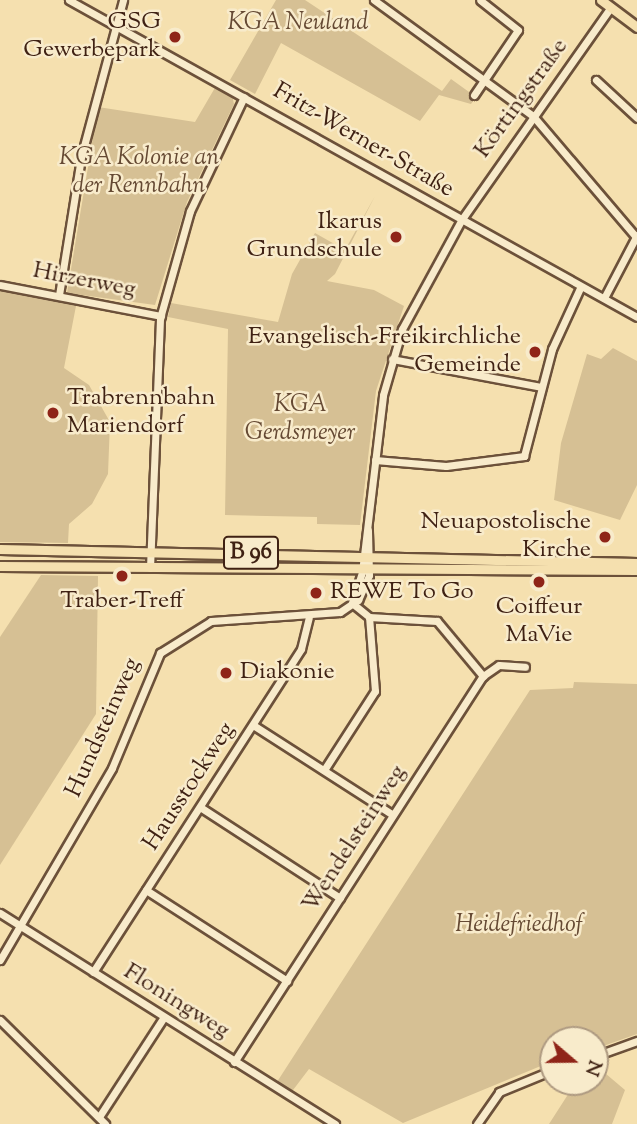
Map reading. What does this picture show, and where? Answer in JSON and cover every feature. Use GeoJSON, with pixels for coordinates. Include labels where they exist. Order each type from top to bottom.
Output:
{"type":"FeatureCollection","features":[{"type":"Feature","properties":{"kind":"main road"},"geometry":{"type":"LineString","coordinates":[[601,0],[637,27]]}},
{"type":"Feature","properties":{"kind":"main road","name":"B 96"},"geometry":{"type":"LineString","coordinates":[[0,549],[367,554],[637,563]]}},
{"type":"Feature","properties":{"kind":"main road","name":"B 96"},"geometry":{"type":"LineString","coordinates":[[0,566],[366,572],[637,570]]}},
{"type":"Feature","properties":{"kind":"street","name":"Fritz-Werner-Straße"},"geometry":{"type":"LineString","coordinates":[[69,0],[637,317]]}},
{"type":"Feature","properties":{"kind":"street"},"geometry":{"type":"LineString","coordinates":[[59,295],[78,179],[113,24],[123,0]]}},
{"type":"Feature","properties":{"kind":"street"},"geometry":{"type":"LineString","coordinates":[[374,0],[533,116],[637,236],[604,298]]}},
{"type":"Feature","properties":{"kind":"street"},"geometry":{"type":"LineString","coordinates":[[474,95],[518,30],[480,0]]}},
{"type":"Feature","properties":{"kind":"street","name":"Körtingstraße"},"geometry":{"type":"LineString","coordinates":[[367,554],[375,460],[392,359],[462,219],[611,7]]}},
{"type":"Feature","properties":{"kind":"street"},"geometry":{"type":"LineString","coordinates":[[596,80],[637,118]]}},
{"type":"Feature","properties":{"kind":"street"},"geometry":{"type":"LineString","coordinates":[[149,568],[152,388],[161,316],[197,194],[244,97]]}},
{"type":"Feature","properties":{"kind":"street","name":"Hirzerweg"},"geometry":{"type":"LineString","coordinates":[[0,285],[161,316]]}},
{"type":"Feature","properties":{"kind":"street"},"geometry":{"type":"LineString","coordinates":[[375,460],[436,467],[522,458],[541,387],[581,286]]}},
{"type":"Feature","properties":{"kind":"street"},"geometry":{"type":"LineString","coordinates":[[392,359],[541,387]]}},
{"type":"Feature","properties":{"kind":"street"},"geometry":{"type":"LineString","coordinates":[[367,554],[366,572],[352,603],[369,617],[434,620],[483,676],[499,665],[525,667]]}},
{"type":"Feature","properties":{"kind":"street","name":"Hundsteinweg"},"geometry":{"type":"LineString","coordinates":[[0,960],[112,768],[160,653],[211,621],[334,615],[352,603]]}},
{"type":"Feature","properties":{"kind":"street"},"geometry":{"type":"LineString","coordinates":[[324,770],[374,691],[369,617]]}},
{"type":"Feature","properties":{"kind":"street","name":"Hausstockweg"},"geometry":{"type":"LineString","coordinates":[[93,972],[303,646],[309,618]]}},
{"type":"Feature","properties":{"kind":"street","name":"Wendelsteinweg"},"geometry":{"type":"LineString","coordinates":[[234,1062],[483,676]]}},
{"type":"Feature","properties":{"kind":"street"},"geometry":{"type":"LineString","coordinates":[[253,725],[393,815]]}},
{"type":"Feature","properties":{"kind":"street"},"geometry":{"type":"LineString","coordinates":[[200,807],[340,898]]}},
{"type":"Feature","properties":{"kind":"street"},"geometry":{"type":"LineString","coordinates":[[146,890],[287,981]]}},
{"type":"Feature","properties":{"kind":"street","name":"Floningweg"},"geometry":{"type":"LineString","coordinates":[[0,913],[333,1123]]}},
{"type":"Feature","properties":{"kind":"street"},"geometry":{"type":"LineString","coordinates":[[99,1117],[164,1017]]}},
{"type":"Feature","properties":{"kind":"street"},"geometry":{"type":"LineString","coordinates":[[0,1020],[105,1124]]}},
{"type":"Feature","properties":{"kind":"street"},"geometry":{"type":"LineString","coordinates":[[609,1050],[637,1041]]}},
{"type":"Feature","properties":{"kind":"street"},"geometry":{"type":"LineString","coordinates":[[477,1124],[499,1092],[539,1076]]}},
{"type":"Feature","properties":{"kind":"green space","name":"KGA Neuland"},"geometry":{"type":"Polygon","coordinates":[[[276,0],[305,0],[442,91],[451,79],[476,97],[471,104],[439,95],[420,121],[281,43],[255,94],[230,80],[276,0]]]}},
{"type":"Feature","properties":{"kind":"green space","name":"KGA Kolonie an der Rennbahn"},"geometry":{"type":"Polygon","coordinates":[[[216,86],[232,95],[234,104],[187,202],[155,305],[67,293],[98,107],[195,122],[216,86]]]}},
{"type":"Feature","properties":{"kind":"green space","name":"KGA Gerdsmeyer"},"geometry":{"type":"Polygon","coordinates":[[[375,196],[335,274],[327,281],[374,290],[404,306],[376,391],[360,525],[317,524],[317,517],[225,515],[228,329],[168,317],[171,303],[278,322],[292,274],[315,233],[345,250],[375,196]]]}},
{"type":"Feature","properties":{"kind":"green space","name":"Trabrennbahn Mariendorf"},"geometry":{"type":"Polygon","coordinates":[[[0,287],[76,306],[64,368],[89,385],[110,422],[108,474],[92,504],[69,524],[68,543],[0,542],[0,287]]]}},
{"type":"Feature","properties":{"kind":"green space"},"geometry":{"type":"Polygon","coordinates":[[[613,348],[637,361],[637,485],[620,520],[554,500],[561,443],[587,354],[601,359],[613,348]]]}},
{"type":"Feature","properties":{"kind":"green space"},"geometry":{"type":"Polygon","coordinates":[[[41,575],[98,576],[96,714],[0,865],[0,637],[41,575]]]}},
{"type":"Feature","properties":{"kind":"green space","name":"Heidefriedhof"},"geometry":{"type":"Polygon","coordinates":[[[574,682],[637,684],[637,1034],[609,1044],[609,1026],[539,1026],[539,1067],[403,1123],[309,1069],[290,1094],[275,1085],[530,690],[573,688],[574,682]]]}},
{"type":"Feature","properties":{"kind":"green space"},"geometry":{"type":"Polygon","coordinates":[[[609,1076],[625,1090],[612,1124],[549,1124],[567,1096],[609,1096],[609,1076]]]}},
{"type":"Feature","properties":{"kind":"place","name":"GSG Gewerbepark"},"geometry":{"type":"Point","coordinates":[175,37]}},
{"type":"Feature","properties":{"kind":"place","name":"Ikarus Grundschule"},"geometry":{"type":"Point","coordinates":[396,237]}},
{"type":"Feature","properties":{"kind":"place","name":"Evangelisch-Freikirchliche Gemeinde"},"geometry":{"type":"Point","coordinates":[535,352]}},
{"type":"Feature","properties":{"kind":"place","name":"Trabrennbahn Mariendorf"},"geometry":{"type":"Point","coordinates":[53,413]}},
{"type":"Feature","properties":{"kind":"place","name":"Neuapostolische Kirche"},"geometry":{"type":"Point","coordinates":[605,537]}},
{"type":"Feature","properties":{"kind":"place","name":"Traber-Treff"},"geometry":{"type":"Point","coordinates":[122,576]}},
{"type":"Feature","properties":{"kind":"place","name":"Coiffeur MaVie"},"geometry":{"type":"Point","coordinates":[539,582]}},
{"type":"Feature","properties":{"kind":"place","name":"REWE To Go"},"geometry":{"type":"Point","coordinates":[316,593]}},
{"type":"Feature","properties":{"kind":"place","name":"Diakonie"},"geometry":{"type":"Point","coordinates":[226,673]}}]}
